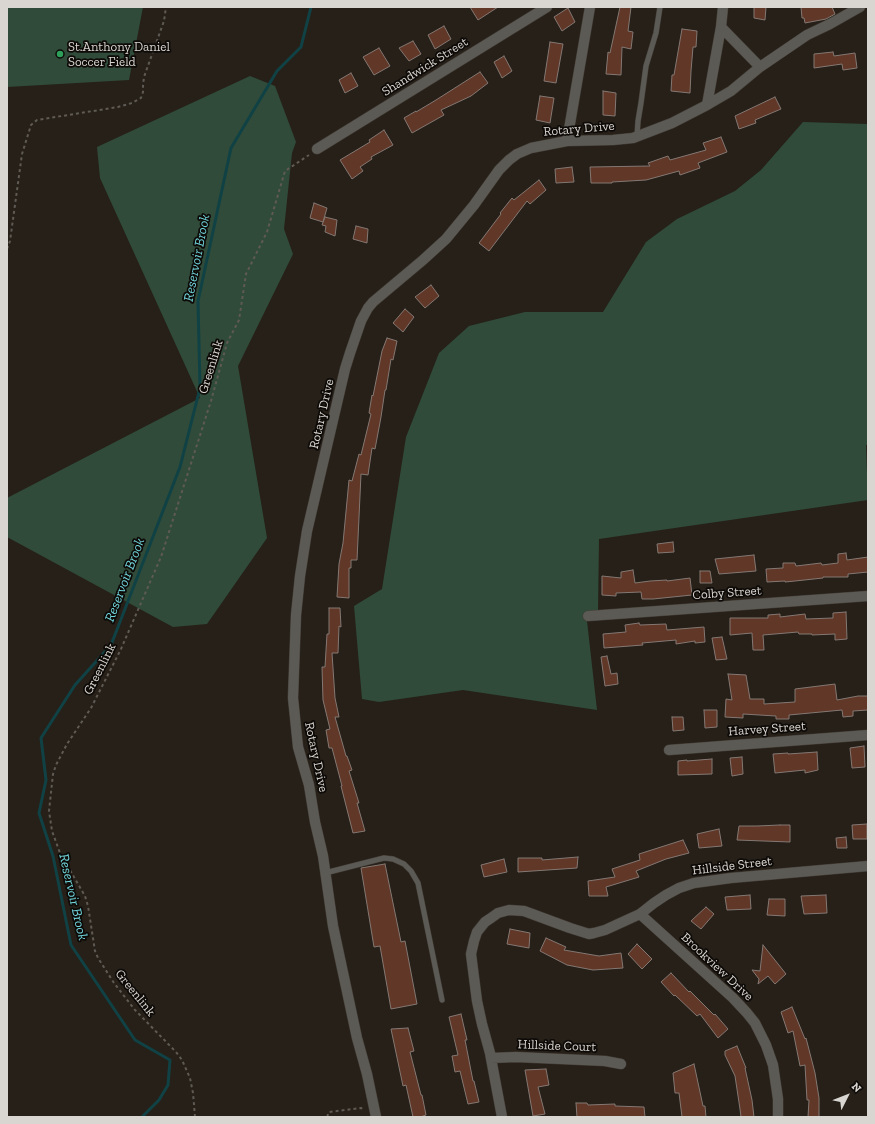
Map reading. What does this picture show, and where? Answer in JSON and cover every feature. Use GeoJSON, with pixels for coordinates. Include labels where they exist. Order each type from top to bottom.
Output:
{"type":"FeatureCollection","features":[{"type":"Feature","properties":{"kind":"street","name":"Shandwick Street"},"geometry":{"type":"LineString","coordinates":[[317,149],[547,7]]}},
{"type":"Feature","properties":{"kind":"street"},"geometry":{"type":"LineString","coordinates":[[567,141],[590,7]]}},
{"type":"Feature","properties":{"kind":"street"},"geometry":{"type":"LineString","coordinates":[[707,105],[721,27],[723,7]]}},
{"type":"Feature","properties":{"kind":"street","name":"Rotary Drive"},"geometry":{"type":"LineString","coordinates":[[371,1114],[368,1074],[357,1038],[333,926],[323,856],[315,822],[309,785],[296,732],[293,698],[296,615],[300,576],[308,531],[345,369],[363,315],[378,298],[446,240],[499,170],[517,154],[547,144],[567,141],[633,138],[672,123],[731,91],[760,67],[807,35],[858,8]]}},
{"type":"Feature","properties":{"kind":"street"},"geometry":{"type":"LineString","coordinates":[[721,27],[760,67]]}},
{"type":"Feature","properties":{"kind":"street","name":"Colby Street"},"geometry":{"type":"LineString","coordinates":[[588,616],[868,596]]}},
{"type":"Feature","properties":{"kind":"street","name":"Harvey Street"},"geometry":{"type":"LineString","coordinates":[[669,750],[868,735]]}},
{"type":"Feature","properties":{"kind":"street","name":"Hillside Street"},"geometry":{"type":"LineString","coordinates":[[502,1117],[491,1058],[477,1001],[471,954],[476,935],[485,922],[494,915],[502,912],[518,910],[528,912],[589,934],[594,934],[640,914],[666,895],[685,885],[732,878],[868,866]]}},
{"type":"Feature","properties":{"kind":"street","name":"Brookview Drive"},"geometry":{"type":"LineString","coordinates":[[640,914],[733,998],[755,1023],[766,1044],[773,1064],[778,1098],[778,1117]]}},
{"type":"Feature","properties":{"kind":"street","name":"Hillside Court"},"geometry":{"type":"LineString","coordinates":[[491,1058],[516,1057],[604,1061],[621,1064]]}},
{"type":"Feature","properties":{"kind":"lane"},"geometry":{"type":"LineString","coordinates":[[637,136],[646,66],[656,33],[660,7]]}},
{"type":"Feature","properties":{"kind":"lane"},"geometry":{"type":"LineString","coordinates":[[325,873],[384,858],[393,858],[404,864],[411,871],[418,883],[442,1000]]}},
{"type":"Feature","properties":{"kind":"path"},"geometry":{"type":"LineString","coordinates":[[7,249],[10,242],[22,154],[31,125],[37,120],[118,107],[132,103],[141,98],[144,77],[164,21],[166,7]]}},
{"type":"Feature","properties":{"kind":"path","name":"Greenlink"},"geometry":{"type":"LineString","coordinates":[[194,1117],[193,1093],[190,1078],[182,1060],[135,1010],[114,983],[95,951],[85,896],[60,853],[52,831],[49,811],[53,774],[67,744],[91,708],[121,649],[161,557],[228,343],[239,320],[246,274],[266,232],[285,171],[317,149]]}},
{"type":"Feature","properties":{"kind":"path"},"geometry":{"type":"LineString","coordinates":[[327,1117],[329,1112],[361,1108],[371,1114]]}},
{"type":"Feature","properties":{"kind":"green space","name":"St.Anthony Daniel Soccer Field"},"geometry":{"type":"Polygon","coordinates":[[[7,7],[143,7],[129,80],[7,87],[7,7]]]}},
{"type":"Feature","properties":{"kind":"green space"},"geometry":{"type":"Polygon","coordinates":[[[250,76],[275,86],[296,142],[292,153],[284,229],[293,254],[238,366],[267,538],[207,624],[173,627],[7,537],[7,498],[200,398],[100,178],[97,147],[250,76]]]}},
{"type":"Feature","properties":{"kind":"green space"},"geometry":{"type":"Polygon","coordinates":[[[803,122],[868,124],[868,445],[866,445],[868,500],[599,539],[598,611],[586,612],[597,710],[463,690],[379,702],[362,699],[354,606],[382,589],[406,437],[439,353],[469,326],[525,312],[603,312],[646,242],[677,219],[735,191],[761,170],[803,122]]]}},
{"type":"Feature","properties":{"kind":"building"},"geometry":{"type":"Polygon","coordinates":[[[470,7],[498,7],[478,20],[470,7]]]}},
{"type":"Feature","properties":{"kind":"building"},"geometry":{"type":"Polygon","coordinates":[[[620,7],[631,7],[628,31],[633,32],[631,49],[622,47],[621,75],[606,74],[608,52],[610,53],[620,7]]]}},
{"type":"Feature","properties":{"kind":"building"},"geometry":{"type":"Polygon","coordinates":[[[754,7],[766,7],[765,20],[754,18],[754,7]]]}},
{"type":"Feature","properties":{"kind":"building"},"geometry":{"type":"Polygon","coordinates":[[[801,7],[832,7],[835,14],[826,19],[805,23],[804,18],[802,18],[801,7]]]}},
{"type":"Feature","properties":{"kind":"building"},"geometry":{"type":"Polygon","coordinates":[[[568,8],[575,22],[562,31],[554,17],[568,8]]]}},
{"type":"Feature","properties":{"kind":"building"},"geometry":{"type":"Polygon","coordinates":[[[444,26],[451,39],[435,49],[428,35],[444,26]]]}},
{"type":"Feature","properties":{"kind":"building"},"geometry":{"type":"Polygon","coordinates":[[[682,29],[697,31],[696,47],[693,47],[690,93],[671,91],[672,75],[674,75],[682,29]]]}},
{"type":"Feature","properties":{"kind":"building"},"geometry":{"type":"Polygon","coordinates":[[[413,41],[421,54],[409,61],[399,48],[413,41]]]}},
{"type":"Feature","properties":{"kind":"building"},"geometry":{"type":"Polygon","coordinates":[[[550,42],[563,44],[556,83],[544,81],[550,42]]]}},
{"type":"Feature","properties":{"kind":"building"},"geometry":{"type":"Polygon","coordinates":[[[379,48],[390,66],[374,75],[363,57],[379,48]]]}},
{"type":"Feature","properties":{"kind":"building"},"geometry":{"type":"Polygon","coordinates":[[[833,52],[834,56],[855,53],[857,68],[843,70],[842,64],[814,68],[814,54],[833,52]]]}},
{"type":"Feature","properties":{"kind":"building"},"geometry":{"type":"Polygon","coordinates":[[[504,56],[512,71],[502,78],[494,62],[504,56]]]}},
{"type":"Feature","properties":{"kind":"building"},"geometry":{"type":"Polygon","coordinates":[[[480,72],[488,83],[471,96],[441,110],[444,115],[412,133],[404,118],[480,72]]]}},
{"type":"Feature","properties":{"kind":"building"},"geometry":{"type":"Polygon","coordinates":[[[351,73],[358,86],[345,93],[339,80],[351,73]]]}},
{"type":"Feature","properties":{"kind":"building"},"geometry":{"type":"Polygon","coordinates":[[[603,91],[616,93],[615,116],[603,115],[603,91]]]}},
{"type":"Feature","properties":{"kind":"building"},"geometry":{"type":"Polygon","coordinates":[[[540,96],[554,98],[550,123],[536,120],[540,96]]]}},
{"type":"Feature","properties":{"kind":"building"},"geometry":{"type":"Polygon","coordinates":[[[775,97],[781,109],[755,120],[756,123],[739,129],[735,116],[775,97]]]}},
{"type":"Feature","properties":{"kind":"building"},"geometry":{"type":"Polygon","coordinates":[[[384,130],[393,145],[371,157],[372,159],[360,167],[363,171],[352,179],[340,160],[370,142],[369,140],[384,130]]]}},
{"type":"Feature","properties":{"kind":"building"},"geometry":{"type":"Polygon","coordinates":[[[721,137],[727,152],[698,163],[700,168],[680,175],[679,171],[646,180],[591,183],[590,167],[650,166],[648,163],[668,156],[670,160],[706,150],[703,143],[721,137]]]}},
{"type":"Feature","properties":{"kind":"building"},"geometry":{"type":"Polygon","coordinates":[[[572,167],[574,182],[556,183],[555,169],[572,167]]]}},
{"type":"Feature","properties":{"kind":"building"},"geometry":{"type":"Polygon","coordinates":[[[539,180],[546,190],[530,204],[527,201],[489,251],[479,243],[512,198],[514,200],[539,180]]]}},
{"type":"Feature","properties":{"kind":"building"},"geometry":{"type":"Polygon","coordinates":[[[314,203],[327,208],[323,222],[310,218],[314,203]]]}},
{"type":"Feature","properties":{"kind":"building"},"geometry":{"type":"Polygon","coordinates":[[[325,217],[337,220],[335,236],[325,232],[326,226],[322,225],[325,217]]]}},
{"type":"Feature","properties":{"kind":"building"},"geometry":{"type":"Polygon","coordinates":[[[356,226],[368,229],[367,243],[353,239],[356,226]]]}},
{"type":"Feature","properties":{"kind":"building"},"geometry":{"type":"Polygon","coordinates":[[[431,285],[439,296],[425,308],[415,297],[431,285]]]}},
{"type":"Feature","properties":{"kind":"building"},"geometry":{"type":"Polygon","coordinates":[[[405,309],[414,317],[403,332],[393,323],[405,309]]]}},
{"type":"Feature","properties":{"kind":"building"},"geometry":{"type":"Polygon","coordinates":[[[387,338],[397,341],[393,360],[391,359],[375,449],[372,448],[368,475],[361,474],[357,560],[351,560],[351,568],[349,568],[349,598],[337,597],[339,564],[343,543],[349,480],[352,481],[359,454],[361,455],[371,414],[369,413],[372,395],[373,396],[382,351],[387,338]]]}},
{"type":"Feature","properties":{"kind":"building"},"geometry":{"type":"Polygon","coordinates":[[[673,542],[674,552],[658,553],[657,544],[673,542]]]}},
{"type":"Feature","properties":{"kind":"building"},"geometry":{"type":"Polygon","coordinates":[[[846,553],[847,560],[868,557],[868,572],[848,574],[848,577],[823,577],[785,582],[767,582],[766,569],[783,568],[783,563],[795,563],[796,566],[821,563],[822,565],[838,563],[838,554],[846,553]]]}},
{"type":"Feature","properties":{"kind":"building"},"geometry":{"type":"Polygon","coordinates":[[[754,555],[756,571],[719,574],[715,559],[754,555]]]}},
{"type":"Feature","properties":{"kind":"building"},"geometry":{"type":"Polygon","coordinates":[[[633,570],[635,583],[690,578],[692,595],[642,599],[641,592],[616,593],[616,596],[602,595],[602,576],[621,578],[621,572],[633,570]]]}},
{"type":"Feature","properties":{"kind":"building"},"geometry":{"type":"Polygon","coordinates":[[[700,571],[710,571],[712,583],[700,583],[700,571]]]}},
{"type":"Feature","properties":{"kind":"building"},"geometry":{"type":"Polygon","coordinates":[[[329,608],[340,608],[341,627],[339,626],[338,653],[332,653],[335,698],[339,717],[335,717],[346,756],[352,770],[349,771],[359,803],[357,803],[365,831],[353,833],[332,748],[329,748],[326,730],[330,729],[323,700],[322,667],[325,667],[327,634],[329,634],[329,608]]]}},
{"type":"Feature","properties":{"kind":"building"},"geometry":{"type":"Polygon","coordinates":[[[846,612],[847,639],[835,640],[835,634],[812,635],[799,634],[798,632],[763,635],[764,650],[753,650],[752,633],[730,635],[730,618],[768,618],[768,615],[780,614],[780,617],[805,614],[806,619],[833,618],[833,613],[846,612]]]}},
{"type":"Feature","properties":{"kind":"building"},"geometry":{"type":"Polygon","coordinates":[[[639,623],[640,625],[666,624],[667,630],[704,627],[705,642],[695,643],[695,641],[676,644],[676,640],[642,643],[643,645],[604,648],[603,634],[626,632],[625,625],[639,623]]]}},
{"type":"Feature","properties":{"kind":"building"},"geometry":{"type":"Polygon","coordinates":[[[722,637],[727,659],[716,660],[712,638],[722,637]]]}},
{"type":"Feature","properties":{"kind":"building"},"geometry":{"type":"Polygon","coordinates":[[[607,656],[611,674],[617,673],[618,684],[605,686],[601,657],[607,656]]]}},
{"type":"Feature","properties":{"kind":"building"},"geometry":{"type":"Polygon","coordinates":[[[728,674],[746,675],[750,699],[764,699],[764,704],[795,702],[795,689],[835,684],[837,700],[858,696],[868,696],[868,710],[853,711],[853,716],[843,717],[842,710],[789,715],[789,719],[776,719],[776,716],[743,714],[743,718],[725,717],[726,699],[732,700],[728,674]]]}},
{"type":"Feature","properties":{"kind":"building"},"geometry":{"type":"Polygon","coordinates":[[[704,710],[717,710],[717,727],[705,728],[704,710]]]}},
{"type":"Feature","properties":{"kind":"building"},"geometry":{"type":"Polygon","coordinates":[[[672,717],[683,717],[684,730],[673,731],[672,717]]]}},
{"type":"Feature","properties":{"kind":"building"},"geometry":{"type":"Polygon","coordinates":[[[864,746],[865,767],[852,768],[850,748],[864,746]]]}},
{"type":"Feature","properties":{"kind":"building"},"geometry":{"type":"Polygon","coordinates":[[[817,752],[818,770],[805,773],[805,770],[775,773],[773,754],[817,752]]]}},
{"type":"Feature","properties":{"kind":"building"},"geometry":{"type":"Polygon","coordinates":[[[742,757],[743,774],[732,776],[730,758],[742,757]]]}},
{"type":"Feature","properties":{"kind":"building"},"geometry":{"type":"Polygon","coordinates":[[[712,759],[712,774],[678,775],[678,761],[712,759]]]}},
{"type":"Feature","properties":{"kind":"building"},"geometry":{"type":"Polygon","coordinates":[[[867,824],[867,839],[853,839],[852,825],[867,824]]]}},
{"type":"Feature","properties":{"kind":"building"},"geometry":{"type":"Polygon","coordinates":[[[790,825],[790,842],[737,840],[739,826],[790,825]]]}},
{"type":"Feature","properties":{"kind":"building"},"geometry":{"type":"Polygon","coordinates":[[[719,829],[722,846],[699,848],[697,834],[719,829]]]}},
{"type":"Feature","properties":{"kind":"building"},"geometry":{"type":"Polygon","coordinates":[[[846,837],[847,848],[837,848],[836,838],[846,837]]]}},
{"type":"Feature","properties":{"kind":"building"},"geometry":{"type":"Polygon","coordinates":[[[683,840],[689,853],[666,859],[636,871],[639,877],[606,887],[608,896],[589,896],[588,881],[615,877],[612,869],[640,860],[639,854],[683,840]]]}},
{"type":"Feature","properties":{"kind":"building"},"geometry":{"type":"Polygon","coordinates":[[[578,857],[577,868],[518,872],[518,858],[542,858],[542,860],[578,857]]]}},
{"type":"Feature","properties":{"kind":"building"},"geometry":{"type":"Polygon","coordinates":[[[504,859],[507,872],[484,877],[481,865],[504,859]]]}},
{"type":"Feature","properties":{"kind":"building"},"geometry":{"type":"Polygon","coordinates":[[[385,864],[401,942],[405,941],[417,1004],[391,1009],[380,946],[374,947],[361,868],[385,864]]]}},
{"type":"Feature","properties":{"kind":"building"},"geometry":{"type":"Polygon","coordinates":[[[750,895],[751,909],[727,910],[725,897],[750,895]]]}},
{"type":"Feature","properties":{"kind":"building"},"geometry":{"type":"Polygon","coordinates":[[[826,895],[827,913],[804,914],[801,896],[826,895]]]}},
{"type":"Feature","properties":{"kind":"building"},"geometry":{"type":"Polygon","coordinates":[[[769,899],[785,899],[785,916],[767,915],[769,899]]]}},
{"type":"Feature","properties":{"kind":"building"},"geometry":{"type":"Polygon","coordinates":[[[706,907],[714,914],[701,929],[691,921],[706,907]]]}},
{"type":"Feature","properties":{"kind":"building"},"geometry":{"type":"Polygon","coordinates":[[[510,929],[530,933],[529,948],[507,944],[510,929]]]}},
{"type":"Feature","properties":{"kind":"building"},"geometry":{"type":"Polygon","coordinates":[[[546,938],[566,947],[564,950],[599,956],[621,953],[623,968],[593,970],[567,965],[540,951],[546,938]]]}},
{"type":"Feature","properties":{"kind":"building"},"geometry":{"type":"Polygon","coordinates":[[[637,944],[652,959],[642,969],[628,954],[637,944]]]}},
{"type":"Feature","properties":{"kind":"building"},"geometry":{"type":"Polygon","coordinates":[[[763,945],[786,974],[775,984],[768,976],[758,984],[759,979],[752,970],[760,971],[763,945]]]}},
{"type":"Feature","properties":{"kind":"building"},"geometry":{"type":"Polygon","coordinates":[[[671,973],[689,992],[690,991],[714,1015],[715,1014],[728,1029],[718,1038],[700,1014],[697,1016],[675,995],[674,996],[661,982],[671,973]]]}},
{"type":"Feature","properties":{"kind":"building"},"geometry":{"type":"Polygon","coordinates":[[[792,1007],[805,1039],[806,1038],[815,1073],[819,1098],[819,1117],[808,1117],[809,1100],[807,1100],[805,1065],[800,1066],[793,1031],[788,1033],[781,1012],[792,1007]]]}},
{"type":"Feature","properties":{"kind":"building"},"geometry":{"type":"Polygon","coordinates":[[[461,1014],[467,1040],[465,1040],[473,1081],[479,1102],[468,1104],[460,1071],[455,1072],[452,1056],[458,1055],[449,1017],[461,1014]]]}},
{"type":"Feature","properties":{"kind":"building"},"geometry":{"type":"Polygon","coordinates":[[[408,1028],[414,1051],[410,1052],[426,1115],[420,1117],[413,1117],[406,1085],[403,1086],[391,1029],[408,1028]]]}},
{"type":"Feature","properties":{"kind":"building"},"geometry":{"type":"Polygon","coordinates":[[[737,1046],[746,1068],[754,1117],[741,1117],[735,1076],[725,1055],[725,1051],[737,1046]]]}},
{"type":"Feature","properties":{"kind":"building"},"geometry":{"type":"Polygon","coordinates":[[[694,1064],[703,1106],[705,1106],[706,1117],[682,1117],[679,1093],[675,1093],[673,1073],[694,1064]]]}},
{"type":"Feature","properties":{"kind":"building"},"geometry":{"type":"Polygon","coordinates":[[[546,1069],[549,1085],[538,1087],[545,1114],[533,1116],[525,1070],[546,1069]]]}},
{"type":"Feature","properties":{"kind":"building"},"geometry":{"type":"Polygon","coordinates":[[[576,1103],[587,1103],[588,1105],[615,1104],[615,1106],[644,1107],[645,1117],[577,1117],[576,1103]]]}},
{"type":"Feature","properties":{"kind":"waterway","name":"Reservoir Brook"},"geometry":{"type":"LineString","coordinates":[[142,1117],[159,1100],[168,1085],[170,1060],[135,1040],[71,945],[53,856],[39,813],[46,780],[41,738],[75,685],[111,645],[180,467],[200,388],[198,301],[231,148],[277,71],[301,47],[311,7]]}},
{"type":"Feature","properties":{"kind":"place","name":"St.Anthony Daniel Soccer Field"},"geometry":{"type":"Point","coordinates":[60,54]}}]}
